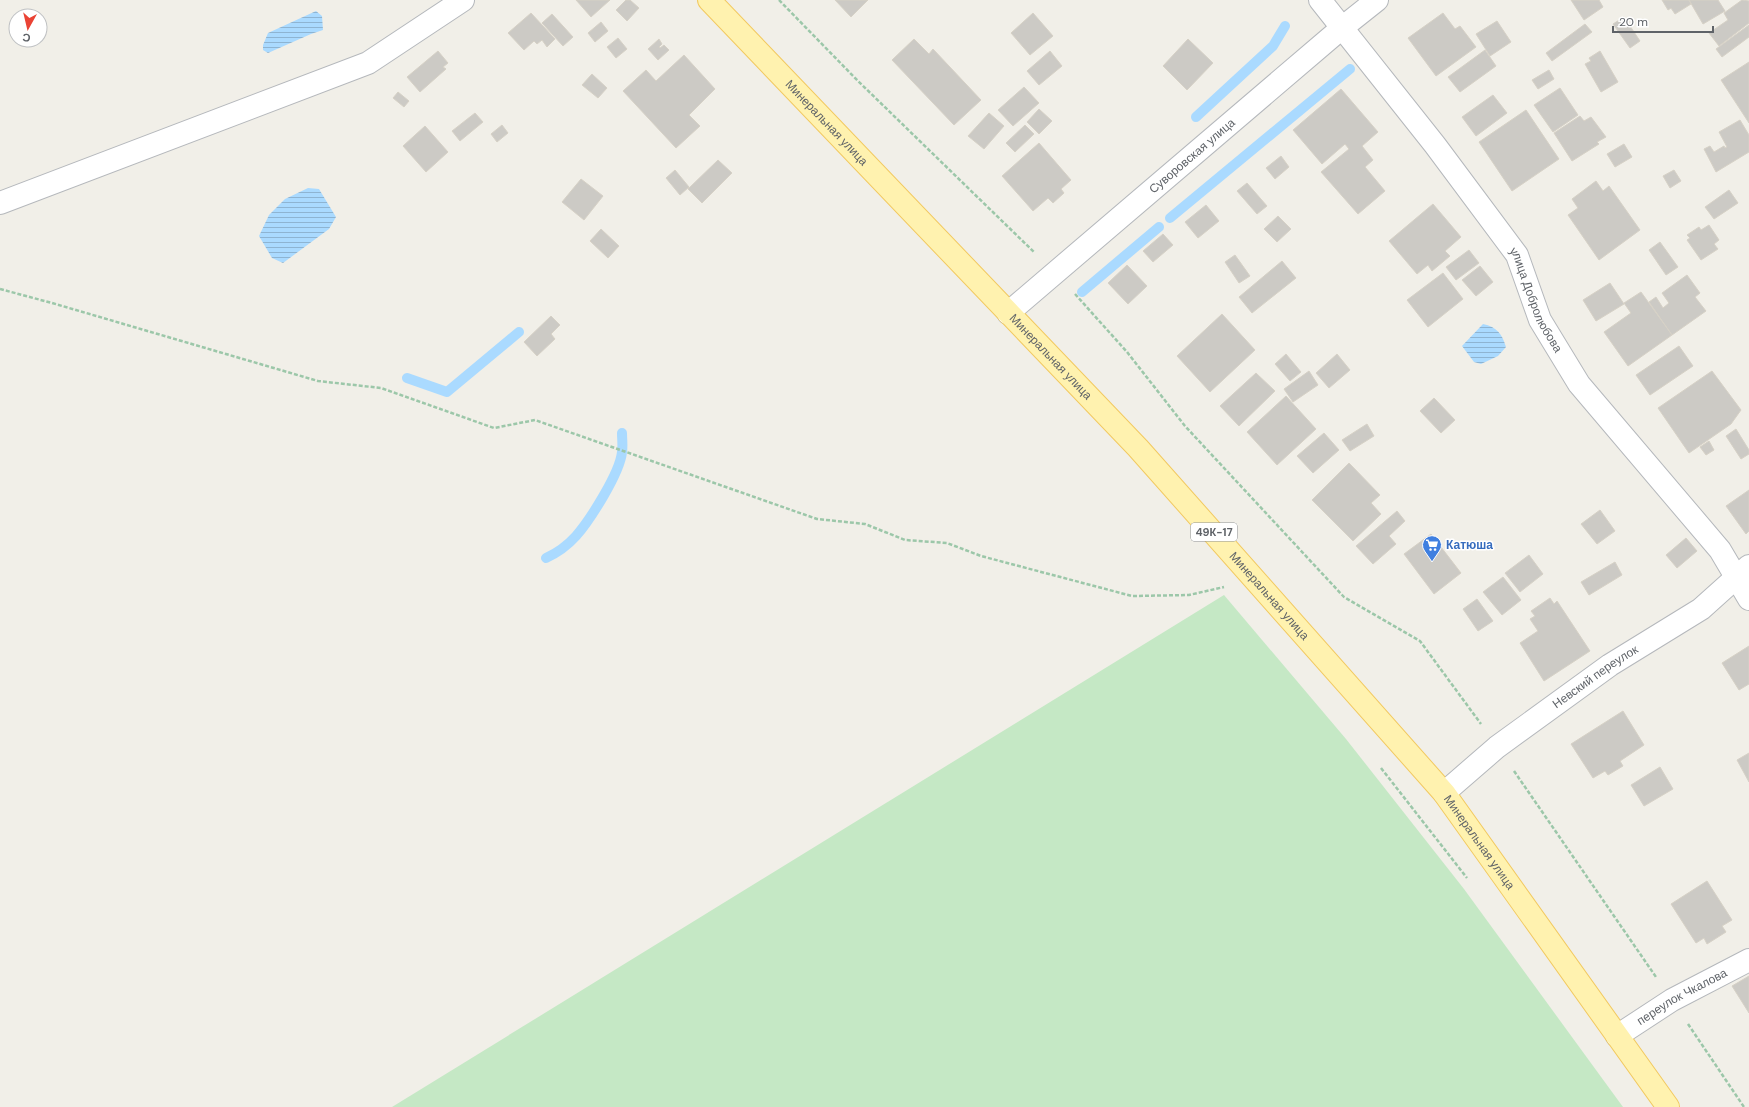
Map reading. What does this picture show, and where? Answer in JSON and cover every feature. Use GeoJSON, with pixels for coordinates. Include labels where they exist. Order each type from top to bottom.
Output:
{"type":"FeatureCollection","features":[{"type":"Feature","properties":{"kind":"main road","name":"Минеральная улица"},"geometry":{"type":"LineString","coordinates":[[709,0],[1138,448],[1252,575],[1321,657],[1444,793],[1668,1107]]}},
{"type":"Feature","properties":{"kind":"street"},"geometry":{"type":"LineString","coordinates":[[0,203],[368,63],[463,0]]}},
{"type":"Feature","properties":{"kind":"street","name":"улица Добролюбова"},"geometry":{"type":"LineString","coordinates":[[1320,0],[1343,27],[1435,145],[1517,255],[1540,320],[1580,384],[1720,550],[1742,572],[1749,599]]}},
{"type":"Feature","properties":{"kind":"street","name":"Суворовская улица"},"geometry":{"type":"LineString","coordinates":[[1008,313],[1343,27],[1377,0]]}},
{"type":"Feature","properties":{"kind":"street","name":"Невский переулок"},"geometry":{"type":"LineString","coordinates":[[1444,793],[1497,747],[1610,665],[1701,609],[1742,572]]}},
{"type":"Feature","properties":{"kind":"street","name":"переулок Чкалова"},"geometry":{"type":"LineString","coordinates":[[1617,1036],[1672,1000],[1749,960]]}},
{"type":"Feature","properties":{"kind":"path"},"geometry":{"type":"LineString","coordinates":[[779,0],[858,81],[1055,272],[1127,352],[1185,426],[1344,597],[1420,641],[1497,747],[1744,1107]]}},
{"type":"Feature","properties":{"kind":"path"},"geometry":{"type":"LineString","coordinates":[[0,289],[113,320],[318,381],[381,388],[494,428],[535,420],[817,519],[864,524],[905,540],[947,543],[981,556],[1132,596],[1189,595],[1228,587],[1252,575]]}},
{"type":"Feature","properties":{"kind":"path"},"geometry":{"type":"LineString","coordinates":[[1376,762],[1467,879]]}},
{"type":"Feature","properties":{"kind":"green space"},"geometry":{"type":"Polygon","coordinates":[[[1224,595],[1346,739],[1464,889],[1623,1107],[392,1107],[1224,595]]]}},
{"type":"Feature","properties":{"kind":"water"},"geometry":{"type":"Polygon","coordinates":[[[316,11],[322,16],[323,30],[268,53],[263,50],[263,45],[268,33],[316,11]]]}},
{"type":"Feature","properties":{"kind":"water"},"geometry":{"type":"Polygon","coordinates":[[[308,188],[319,189],[336,217],[329,229],[283,263],[272,258],[259,236],[269,215],[285,199],[308,188]]]}},
{"type":"Feature","properties":{"kind":"water"},"geometry":{"type":"Polygon","coordinates":[[[1483,324],[1492,327],[1498,332],[1503,338],[1506,347],[1498,356],[1481,364],[1474,362],[1462,346],[1483,324]]]}},
{"type":"Feature","properties":{"kind":"building"},"geometry":{"type":"Polygon","coordinates":[[[576,0],[610,0],[591,17],[576,0]]]}},
{"type":"Feature","properties":{"kind":"building"},"geometry":{"type":"Polygon","coordinates":[[[626,0],[630,0],[639,8],[627,21],[616,10],[626,0]]]}},
{"type":"Feature","properties":{"kind":"building"},"geometry":{"type":"Polygon","coordinates":[[[835,0],[868,0],[851,17],[835,0]]]}},
{"type":"Feature","properties":{"kind":"building"},"geometry":{"type":"Polygon","coordinates":[[[1571,0],[1599,0],[1603,7],[1584,20],[1571,0]]]}},
{"type":"Feature","properties":{"kind":"building"},"geometry":{"type":"Polygon","coordinates":[[[1662,0],[1689,0],[1691,4],[1675,14],[1671,8],[1668,10],[1662,0]]]}},
{"type":"Feature","properties":{"kind":"building"},"geometry":{"type":"Polygon","coordinates":[[[1689,0],[1718,0],[1725,11],[1703,24],[1689,0]]]}},
{"type":"Feature","properties":{"kind":"building"},"geometry":{"type":"Polygon","coordinates":[[[1742,0],[1749,1],[1749,23],[1719,46],[1709,33],[1728,20],[1724,13],[1742,0]]]}},
{"type":"Feature","properties":{"kind":"building"},"geometry":{"type":"Polygon","coordinates":[[[531,13],[555,39],[547,47],[542,40],[537,44],[534,41],[524,50],[508,33],[531,13]]]}},
{"type":"Feature","properties":{"kind":"building"},"geometry":{"type":"Polygon","coordinates":[[[1033,13],[1053,36],[1030,55],[1011,33],[1033,13]]]}},
{"type":"Feature","properties":{"kind":"building"},"geometry":{"type":"Polygon","coordinates":[[[1443,13],[1455,29],[1460,26],[1476,47],[1436,76],[1408,38],[1443,13]]]}},
{"type":"Feature","properties":{"kind":"building"},"geometry":{"type":"Polygon","coordinates":[[[552,14],[573,37],[563,46],[542,23],[552,14]]]}},
{"type":"Feature","properties":{"kind":"building"},"geometry":{"type":"Polygon","coordinates":[[[1624,17],[1640,41],[1630,48],[1613,24],[1624,17]]]}},
{"type":"Feature","properties":{"kind":"building"},"geometry":{"type":"Polygon","coordinates":[[[1497,21],[1511,42],[1490,56],[1476,34],[1497,21]]]}},
{"type":"Feature","properties":{"kind":"building"},"geometry":{"type":"Polygon","coordinates":[[[601,22],[608,31],[595,42],[588,33],[601,22]]]}},
{"type":"Feature","properties":{"kind":"building"},"geometry":{"type":"Polygon","coordinates":[[[1585,24],[1592,32],[1552,61],[1546,53],[1585,24]]]}},
{"type":"Feature","properties":{"kind":"building"},"geometry":{"type":"Polygon","coordinates":[[[1749,25],[1749,37],[1722,57],[1716,49],[1749,25]]]}},
{"type":"Feature","properties":{"kind":"building"},"geometry":{"type":"Polygon","coordinates":[[[618,38],[627,49],[616,58],[607,47],[618,38]]]}},
{"type":"Feature","properties":{"kind":"building"},"geometry":{"type":"Polygon","coordinates":[[[659,39],[662,44],[659,47],[660,48],[664,45],[669,50],[658,60],[648,49],[659,39]]]}},
{"type":"Feature","properties":{"kind":"building"},"geometry":{"type":"Polygon","coordinates":[[[914,39],[929,54],[933,49],[981,100],[954,125],[892,60],[914,39]]]}},
{"type":"Feature","properties":{"kind":"building"},"geometry":{"type":"Polygon","coordinates":[[[1188,39],[1213,63],[1187,90],[1163,66],[1188,39]]]}},
{"type":"Feature","properties":{"kind":"building"},"geometry":{"type":"Polygon","coordinates":[[[1485,50],[1496,66],[1460,92],[1448,77],[1485,50]]]}},
{"type":"Feature","properties":{"kind":"building"},"geometry":{"type":"Polygon","coordinates":[[[438,51],[448,63],[443,67],[446,69],[420,92],[407,77],[438,51]]]}},
{"type":"Feature","properties":{"kind":"building"},"geometry":{"type":"Polygon","coordinates":[[[1050,51],[1062,66],[1039,85],[1027,71],[1050,51]]]}},
{"type":"Feature","properties":{"kind":"building"},"geometry":{"type":"Polygon","coordinates":[[[1600,51],[1618,82],[1601,92],[1585,64],[1591,61],[1589,58],[1600,51]]]}},
{"type":"Feature","properties":{"kind":"building"},"geometry":{"type":"Polygon","coordinates":[[[684,55],[715,89],[689,115],[700,126],[676,148],[623,91],[646,70],[656,81],[684,55]]]}},
{"type":"Feature","properties":{"kind":"building"},"geometry":{"type":"Polygon","coordinates":[[[1749,62],[1749,123],[1721,80],[1749,62]]]}},
{"type":"Feature","properties":{"kind":"building"},"geometry":{"type":"Polygon","coordinates":[[[1549,70],[1554,79],[1538,89],[1532,80],[1549,70]]]}},
{"type":"Feature","properties":{"kind":"building"},"geometry":{"type":"Polygon","coordinates":[[[592,74],[607,88],[598,98],[582,85],[592,74]]]}},
{"type":"Feature","properties":{"kind":"building"},"geometry":{"type":"Polygon","coordinates":[[[1024,87],[1039,103],[1013,126],[998,110],[1024,87]]]}},
{"type":"Feature","properties":{"kind":"building"},"geometry":{"type":"Polygon","coordinates":[[[1560,88],[1578,115],[1553,132],[1534,105],[1560,88]]]}},
{"type":"Feature","properties":{"kind":"building"},"geometry":{"type":"Polygon","coordinates":[[[1341,89],[1378,132],[1362,146],[1373,160],[1365,167],[1385,191],[1358,214],[1321,172],[1349,149],[1345,144],[1322,164],[1293,130],[1341,89]]]}},
{"type":"Feature","properties":{"kind":"building"},"geometry":{"type":"Polygon","coordinates":[[[398,92],[409,101],[404,107],[393,98],[398,92]]]}},
{"type":"Feature","properties":{"kind":"building"},"geometry":{"type":"Polygon","coordinates":[[[1493,95],[1507,113],[1476,136],[1462,117],[1493,95]]]}},
{"type":"Feature","properties":{"kind":"building"},"geometry":{"type":"Polygon","coordinates":[[[1039,109],[1052,121],[1039,134],[1027,122],[1039,109]]]}},
{"type":"Feature","properties":{"kind":"building"},"geometry":{"type":"Polygon","coordinates":[[[1526,110],[1559,159],[1512,191],[1479,142],[1526,110]]]}},
{"type":"Feature","properties":{"kind":"building"},"geometry":{"type":"Polygon","coordinates":[[[475,113],[483,122],[460,141],[452,131],[475,113]]]}},
{"type":"Feature","properties":{"kind":"building"},"geometry":{"type":"Polygon","coordinates":[[[989,113],[1004,126],[984,149],[968,136],[989,113]]]}},
{"type":"Feature","properties":{"kind":"building"},"geometry":{"type":"Polygon","coordinates":[[[1580,116],[1584,121],[1591,117],[1606,137],[1597,142],[1599,144],[1572,161],[1554,133],[1580,116]]]}},
{"type":"Feature","properties":{"kind":"building"},"geometry":{"type":"Polygon","coordinates":[[[1740,120],[1749,135],[1749,152],[1716,172],[1704,149],[1710,146],[1714,152],[1724,146],[1725,148],[1727,147],[1719,132],[1740,120]]]}},
{"type":"Feature","properties":{"kind":"building"},"geometry":{"type":"Polygon","coordinates":[[[502,125],[508,133],[497,142],[491,134],[502,125]]]}},
{"type":"Feature","properties":{"kind":"building"},"geometry":{"type":"Polygon","coordinates":[[[1025,125],[1034,134],[1015,152],[1006,143],[1025,125]]]}},
{"type":"Feature","properties":{"kind":"building"},"geometry":{"type":"Polygon","coordinates":[[[425,126],[448,152],[426,172],[403,146],[425,126]]]}},
{"type":"Feature","properties":{"kind":"building"},"geometry":{"type":"Polygon","coordinates":[[[1039,143],[1071,180],[1061,189],[1064,193],[1053,203],[1048,198],[1033,211],[1002,176],[1039,143]]]}},
{"type":"Feature","properties":{"kind":"building"},"geometry":{"type":"Polygon","coordinates":[[[1624,144],[1632,157],[1615,167],[1607,154],[1624,144]]]}},
{"type":"Feature","properties":{"kind":"building"},"geometry":{"type":"Polygon","coordinates":[[[1281,156],[1289,167],[1275,179],[1266,168],[1281,156]]]}},
{"type":"Feature","properties":{"kind":"building"},"geometry":{"type":"Polygon","coordinates":[[[718,160],[732,173],[702,203],[688,189],[718,160]]]}},
{"type":"Feature","properties":{"kind":"building"},"geometry":{"type":"Polygon","coordinates":[[[675,170],[689,187],[680,195],[666,178],[675,170]]]}},
{"type":"Feature","properties":{"kind":"building"},"geometry":{"type":"Polygon","coordinates":[[[1674,170],[1681,181],[1670,188],[1663,176],[1674,170]]]}},
{"type":"Feature","properties":{"kind":"building"},"geometry":{"type":"Polygon","coordinates":[[[581,179],[603,196],[584,220],[562,202],[581,179]]]}},
{"type":"Feature","properties":{"kind":"building"},"geometry":{"type":"Polygon","coordinates":[[[1596,181],[1603,191],[1609,186],[1640,230],[1599,260],[1568,215],[1578,208],[1572,199],[1596,181]]]}},
{"type":"Feature","properties":{"kind":"building"},"geometry":{"type":"Polygon","coordinates":[[[1247,183],[1267,206],[1257,214],[1237,191],[1247,183]]]}},
{"type":"Feature","properties":{"kind":"building"},"geometry":{"type":"Polygon","coordinates":[[[1729,190],[1738,203],[1714,219],[1705,207],[1729,190]]]}},
{"type":"Feature","properties":{"kind":"building"},"geometry":{"type":"Polygon","coordinates":[[[1433,204],[1461,237],[1445,251],[1450,256],[1432,271],[1428,265],[1417,274],[1389,241],[1433,204]]]}},
{"type":"Feature","properties":{"kind":"building"},"geometry":{"type":"Polygon","coordinates":[[[1206,205],[1219,221],[1198,238],[1185,222],[1206,205]]]}},
{"type":"Feature","properties":{"kind":"building"},"geometry":{"type":"Polygon","coordinates":[[[1278,216],[1291,229],[1277,242],[1264,229],[1278,216]]]}},
{"type":"Feature","properties":{"kind":"building"},"geometry":{"type":"Polygon","coordinates":[[[1709,225],[1719,240],[1714,244],[1718,249],[1701,260],[1687,240],[1690,238],[1687,235],[1699,227],[1701,230],[1709,225]]]}},
{"type":"Feature","properties":{"kind":"building"},"geometry":{"type":"Polygon","coordinates":[[[601,229],[619,246],[608,258],[590,241],[601,229]]]}},
{"type":"Feature","properties":{"kind":"building"},"geometry":{"type":"Polygon","coordinates":[[[1163,234],[1173,245],[1153,262],[1143,251],[1163,234]]]}},
{"type":"Feature","properties":{"kind":"building"},"geometry":{"type":"Polygon","coordinates":[[[1660,242],[1678,267],[1666,275],[1649,250],[1660,242]]]}},
{"type":"Feature","properties":{"kind":"building"},"geometry":{"type":"Polygon","coordinates":[[[1469,250],[1479,263],[1456,280],[1446,267],[1469,250]]]}},
{"type":"Feature","properties":{"kind":"building"},"geometry":{"type":"Polygon","coordinates":[[[1235,255],[1250,276],[1239,283],[1225,262],[1235,255]]]}},
{"type":"Feature","properties":{"kind":"building"},"geometry":{"type":"Polygon","coordinates":[[[1282,261],[1296,278],[1252,313],[1239,297],[1282,261]]]}},
{"type":"Feature","properties":{"kind":"building"},"geometry":{"type":"Polygon","coordinates":[[[1127,265],[1147,286],[1128,304],[1108,283],[1127,265]]]}},
{"type":"Feature","properties":{"kind":"building"},"geometry":{"type":"Polygon","coordinates":[[[1480,266],[1493,282],[1476,296],[1462,280],[1480,266]]]}},
{"type":"Feature","properties":{"kind":"building"},"geometry":{"type":"Polygon","coordinates":[[[1443,273],[1463,299],[1428,327],[1407,300],[1443,273]]]}},
{"type":"Feature","properties":{"kind":"building"},"geometry":{"type":"Polygon","coordinates":[[[1687,275],[1700,293],[1695,297],[1706,311],[1672,335],[1649,302],[1656,297],[1663,308],[1669,303],[1662,293],[1687,275]]]}},
{"type":"Feature","properties":{"kind":"building"},"geometry":{"type":"Polygon","coordinates":[[[1610,283],[1624,304],[1596,321],[1583,300],[1610,283]]]}},
{"type":"Feature","properties":{"kind":"building"},"geometry":{"type":"Polygon","coordinates":[[[1641,292],[1672,335],[1628,366],[1604,332],[1631,313],[1624,303],[1641,292]]]}},
{"type":"Feature","properties":{"kind":"building"},"geometry":{"type":"Polygon","coordinates":[[[1222,314],[1255,350],[1210,392],[1177,356],[1222,314]]]}},
{"type":"Feature","properties":{"kind":"building"},"geometry":{"type":"Polygon","coordinates":[[[551,316],[560,325],[551,334],[555,339],[537,356],[524,342],[551,316]]]}},
{"type":"Feature","properties":{"kind":"building"},"geometry":{"type":"Polygon","coordinates":[[[1679,346],[1693,366],[1650,395],[1636,375],[1679,346]]]}},
{"type":"Feature","properties":{"kind":"building"},"geometry":{"type":"Polygon","coordinates":[[[1286,354],[1301,372],[1290,381],[1275,364],[1286,354]]]}},
{"type":"Feature","properties":{"kind":"building"},"geometry":{"type":"Polygon","coordinates":[[[1337,354],[1350,370],[1329,388],[1316,373],[1337,354]]]}},
{"type":"Feature","properties":{"kind":"building"},"geometry":{"type":"Polygon","coordinates":[[[1309,371],[1318,385],[1293,402],[1284,389],[1309,371]]]}},
{"type":"Feature","properties":{"kind":"building"},"geometry":{"type":"Polygon","coordinates":[[[1712,371],[1741,410],[1731,424],[1689,453],[1658,408],[1712,371]]]}},
{"type":"Feature","properties":{"kind":"building"},"geometry":{"type":"Polygon","coordinates":[[[1256,373],[1275,391],[1239,426],[1220,406],[1256,373]]]}},
{"type":"Feature","properties":{"kind":"building"},"geometry":{"type":"Polygon","coordinates":[[[1286,396],[1316,429],[1277,465],[1247,432],[1286,396]]]}},
{"type":"Feature","properties":{"kind":"building"},"geometry":{"type":"Polygon","coordinates":[[[1434,398],[1455,420],[1441,433],[1420,411],[1434,398]]]}},
{"type":"Feature","properties":{"kind":"building"},"geometry":{"type":"Polygon","coordinates":[[[1367,424],[1374,436],[1350,451],[1342,440],[1367,424]]]}},
{"type":"Feature","properties":{"kind":"building"},"geometry":{"type":"Polygon","coordinates":[[[1736,429],[1749,450],[1749,454],[1741,459],[1726,436],[1736,429]]]}},
{"type":"Feature","properties":{"kind":"building"},"geometry":{"type":"Polygon","coordinates":[[[1324,433],[1339,450],[1313,473],[1297,456],[1324,433]]]}},
{"type":"Feature","properties":{"kind":"building"},"geometry":{"type":"Polygon","coordinates":[[[1709,441],[1714,450],[1706,455],[1700,447],[1709,441]]]}},
{"type":"Feature","properties":{"kind":"building"},"geometry":{"type":"Polygon","coordinates":[[[1349,463],[1380,495],[1371,503],[1381,514],[1353,541],[1312,500],[1349,463]]]}},
{"type":"Feature","properties":{"kind":"building"},"geometry":{"type":"Polygon","coordinates":[[[1749,490],[1749,531],[1746,534],[1726,506],[1749,490]]]}},
{"type":"Feature","properties":{"kind":"building"},"geometry":{"type":"Polygon","coordinates":[[[1600,510],[1615,531],[1597,544],[1581,524],[1600,510]]]}},
{"type":"Feature","properties":{"kind":"building"},"geometry":{"type":"Polygon","coordinates":[[[1397,511],[1405,521],[1389,536],[1396,544],[1373,564],[1356,546],[1397,511]]]}},
{"type":"Feature","properties":{"kind":"building"},"geometry":{"type":"Polygon","coordinates":[[[1431,534],[1461,573],[1434,594],[1404,554],[1431,534]]]}},
{"type":"Feature","properties":{"kind":"building"},"geometry":{"type":"Polygon","coordinates":[[[1686,538],[1697,551],[1677,568],[1666,555],[1686,538]]]}},
{"type":"Feature","properties":{"kind":"building"},"geometry":{"type":"Polygon","coordinates":[[[1529,555],[1543,574],[1520,592],[1505,573],[1529,555]]]}},
{"type":"Feature","properties":{"kind":"building"},"geometry":{"type":"Polygon","coordinates":[[[1615,562],[1622,575],[1589,595],[1581,582],[1615,562]]]}},
{"type":"Feature","properties":{"kind":"building"},"geometry":{"type":"Polygon","coordinates":[[[1503,577],[1521,600],[1502,615],[1483,592],[1503,577]]]}},
{"type":"Feature","properties":{"kind":"building"},"geometry":{"type":"Polygon","coordinates":[[[1550,598],[1554,604],[1557,601],[1590,651],[1544,681],[1520,643],[1538,631],[1530,619],[1535,616],[1531,611],[1550,598]]]}},
{"type":"Feature","properties":{"kind":"building"},"geometry":{"type":"Polygon","coordinates":[[[1477,599],[1493,621],[1478,631],[1463,609],[1477,599]]]}},
{"type":"Feature","properties":{"kind":"building"},"geometry":{"type":"Polygon","coordinates":[[[1749,646],[1749,684],[1739,690],[1722,663],[1749,646]]]}},
{"type":"Feature","properties":{"kind":"building"},"geometry":{"type":"Polygon","coordinates":[[[1623,711],[1644,745],[1620,761],[1623,766],[1608,775],[1605,771],[1593,778],[1571,744],[1623,711]]]}},
{"type":"Feature","properties":{"kind":"building"},"geometry":{"type":"Polygon","coordinates":[[[1749,753],[1749,782],[1737,760],[1749,753]]]}},
{"type":"Feature","properties":{"kind":"building"},"geometry":{"type":"Polygon","coordinates":[[[1660,767],[1673,789],[1644,806],[1631,785],[1660,767]]]}},
{"type":"Feature","properties":{"kind":"building"},"geometry":{"type":"Polygon","coordinates":[[[1707,881],[1732,920],[1722,926],[1726,932],[1707,944],[1704,938],[1696,943],[1671,904],[1707,881]]]}},
{"type":"Feature","properties":{"kind":"building"},"geometry":{"type":"Polygon","coordinates":[[[1749,976],[1749,1013],[1732,986],[1749,976]]]}},
{"type":"Feature","properties":{"kind":"waterway"},"geometry":{"type":"LineString","coordinates":[[1196,117],[1273,46],[1285,26]]}},
{"type":"Feature","properties":{"kind":"waterway"},"geometry":{"type":"LineString","coordinates":[[1170,218],[1350,69]]}},
{"type":"Feature","properties":{"kind":"waterway"},"geometry":{"type":"LineString","coordinates":[[1082,292],[1159,227]]}},
{"type":"Feature","properties":{"kind":"waterway"},"geometry":{"type":"LineString","coordinates":[[407,378],[447,392],[519,332]]}},
{"type":"Feature","properties":{"kind":"waterway"},"geometry":{"type":"LineString","coordinates":[[546,558],[562,549],[573,540],[604,496],[620,461],[622,450],[622,433]]}},
{"type":"Feature","properties":{"kind":"place","name":"Катюша"},"geometry":{"type":"Point","coordinates":[1432,562]}}]}
